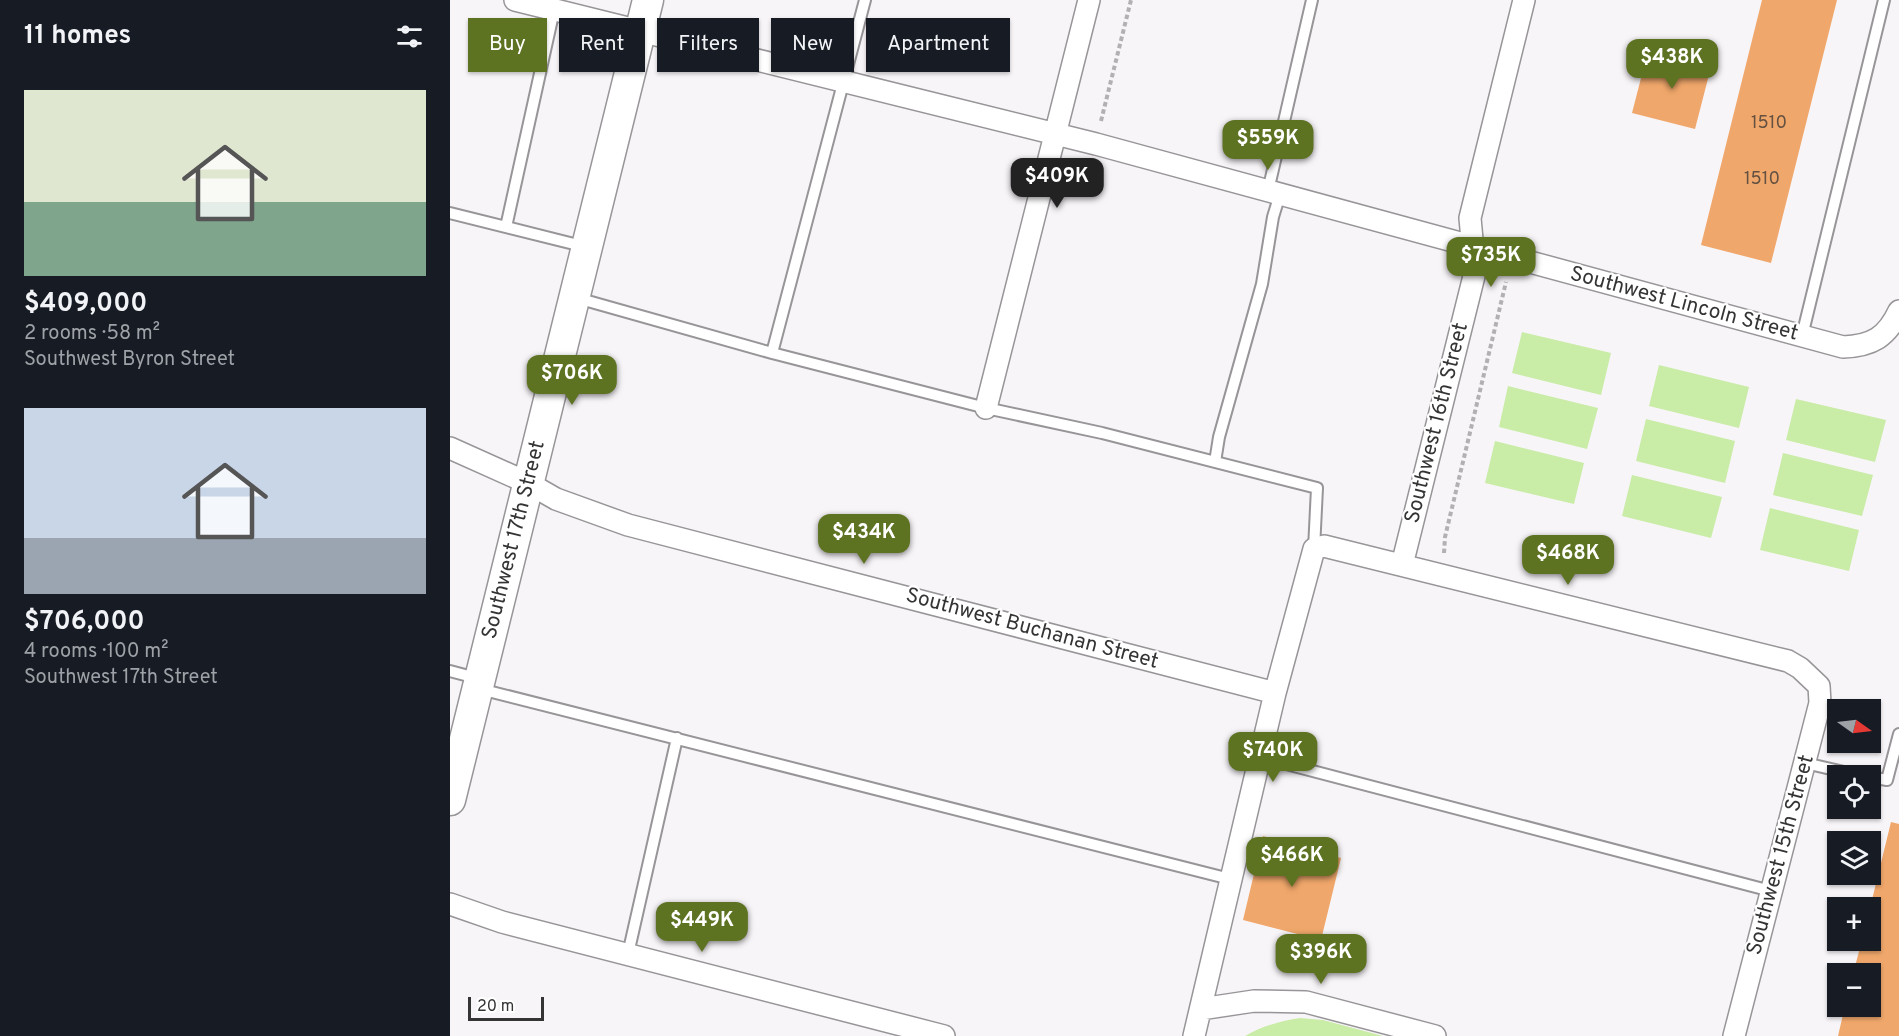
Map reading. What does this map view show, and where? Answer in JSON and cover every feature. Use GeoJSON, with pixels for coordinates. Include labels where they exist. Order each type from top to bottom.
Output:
{"type":"FeatureCollection","features":[{"type":"Feature","properties":{"kind":"main road","name":"Southwest 17th Street"},"geometry":{"type":"LineString","coordinates":[[643,18],[648,0]]}},
{"type":"Feature","properties":{"kind":"main road","name":"Southwest 17th Street"},"geometry":{"type":"LineString","coordinates":[[450,800],[630,72]]}},
{"type":"Feature","properties":{"kind":"street","name":"Southwest Lincoln Street"},"geometry":{"type":"LineString","coordinates":[[515,0],[587,18]]}},
{"type":"Feature","properties":{"kind":"street"},"geometry":{"type":"LineString","coordinates":[[986,408],[1089,0]]}},
{"type":"Feature","properties":{"kind":"street","name":"Southwest 16th Street"},"geometry":{"type":"LineString","coordinates":[[1402,565],[1475,272],[1470,218],[1524,0]]}},
{"type":"Feature","properties":{"kind":"street","name":"Southwest Lincoln Street"},"geometry":{"type":"LineString","coordinates":[[645,32],[1096,144],[1843,347],[1860,346],[1877,340],[1892,326],[1899,311]]}},
{"type":"Feature","properties":{"kind":"street","name":"Southwest Buchanan Street"},"geometry":{"type":"LineString","coordinates":[[450,448],[528,483],[556,499],[628,525],[1275,693]]}},
{"type":"Feature","properties":{"kind":"street"},"geometry":{"type":"LineString","coordinates":[[1194,1036],[1259,757],[1314,549],[1324,546],[1438,574]]}},
{"type":"Feature","properties":{"kind":"street","name":"Southwest 15th Street"},"geometry":{"type":"LineString","coordinates":[[1438,574],[1788,661],[1810,676],[1819,686],[1820,704],[1734,1036]]}},
{"type":"Feature","properties":{"kind":"street"},"geometry":{"type":"LineString","coordinates":[[450,904],[502,922],[944,1036]]}},
{"type":"Feature","properties":{"kind":"street"},"geometry":{"type":"LineString","coordinates":[[1201,1010],[1254,1001],[1306,1002],[1436,1036]]}},
{"type":"Feature","properties":{"kind":"lane"},"geometry":{"type":"LineString","coordinates":[[772,353],[865,0]]}},
{"type":"Feature","properties":{"kind":"lane"},"geometry":{"type":"LineString","coordinates":[[1215,462],[1262,284],[1274,217],[1274,193],[1312,0]]}},
{"type":"Feature","properties":{"kind":"lane"},"geometry":{"type":"LineString","coordinates":[[1802,336],[1884,0]]}},
{"type":"Feature","properties":{"kind":"lane"},"geometry":{"type":"LineString","coordinates":[[506,227],[554,10]]}},
{"type":"Feature","properties":{"kind":"lane"},"geometry":{"type":"LineString","coordinates":[[450,213],[587,247]]}},
{"type":"Feature","properties":{"kind":"lane"},"geometry":{"type":"LineString","coordinates":[[574,297],[772,353],[986,408],[1102,433],[1317,488],[1314,549]]}},
{"type":"Feature","properties":{"kind":"lane"},"geometry":{"type":"LineString","coordinates":[[450,671],[479,683],[676,738],[1230,879]]}},
{"type":"Feature","properties":{"kind":"lane"},"geometry":{"type":"LineString","coordinates":[[1881,779],[1887,780],[1899,734]]}},
{"type":"Feature","properties":{"kind":"lane"},"geometry":{"type":"LineString","coordinates":[[628,954],[676,738]]}},
{"type":"Feature","properties":{"kind":"lane"},"geometry":{"type":"LineString","coordinates":[[1259,757],[1771,891]]}},
{"type":"Feature","properties":{"kind":"lane"},"geometry":{"type":"LineString","coordinates":[[1805,763],[1827,768]]}},
{"type":"Feature","properties":{"kind":"path"},"geometry":{"type":"LineString","coordinates":[[1096,144],[1131,0]]}},
{"type":"Feature","properties":{"kind":"path"},"geometry":{"type":"LineString","coordinates":[[1438,574],[1506,282]]}},
{"type":"Feature","properties":{"kind":"green space"},"geometry":{"type":"Polygon","coordinates":[[[1522,332],[1611,353],[1601,395],[1512,373],[1522,332]]]}},
{"type":"Feature","properties":{"kind":"green space"},"geometry":{"type":"Polygon","coordinates":[[[1659,365],[1749,387],[1739,428],[1649,406],[1659,365]]]}},
{"type":"Feature","properties":{"kind":"green space"},"geometry":{"type":"Polygon","coordinates":[[[1508,386],[1598,408],[1587,449],[1499,427],[1508,386]]]}},
{"type":"Feature","properties":{"kind":"green space"},"geometry":{"type":"Polygon","coordinates":[[[1796,399],[1886,420],[1875,462],[1786,440],[1796,399]]]}},
{"type":"Feature","properties":{"kind":"green space"},"geometry":{"type":"Polygon","coordinates":[[[1646,419],[1735,441],[1725,483],[1636,461],[1646,419]]]}},
{"type":"Feature","properties":{"kind":"green space"},"geometry":{"type":"Polygon","coordinates":[[[1495,441],[1584,463],[1574,504],[1485,483],[1495,441]]]}},
{"type":"Feature","properties":{"kind":"green space"},"geometry":{"type":"Polygon","coordinates":[[[1783,453],[1873,475],[1862,516],[1773,495],[1783,453]]]}},
{"type":"Feature","properties":{"kind":"green space"},"geometry":{"type":"Polygon","coordinates":[[[1632,475],[1722,497],[1711,538],[1622,516],[1632,475]]]}},
{"type":"Feature","properties":{"kind":"green space"},"geometry":{"type":"Polygon","coordinates":[[[1770,508],[1859,530],[1849,571],[1760,550],[1770,508]]]}},
{"type":"Feature","properties":{"kind":"green space"},"geometry":{"type":"Polygon","coordinates":[[[1300,1018],[1323,1020],[1383,1036],[1245,1036],[1272,1024],[1300,1018]]]}},
{"type":"Feature","properties":{"kind":"building"},"geometry":{"type":"Polygon","coordinates":[[[1762,0],[1837,0],[1771,263],[1701,245],[1762,0]]]}},
{"type":"Feature","properties":{"kind":"building"},"geometry":{"type":"Polygon","coordinates":[[[1648,51],[1711,67],[1695,129],[1632,113],[1648,51]]]}},
{"type":"Feature","properties":{"kind":"building"},"geometry":{"type":"Polygon","coordinates":[[[1891,822],[1899,824],[1899,1036],[1838,1036],[1842,1017],[1881,1017],[1881,963],[1856,963],[1859,951],[1881,951],[1881,897],[1873,897],[1876,885],[1881,885],[1881,863],[1891,822]]]}},
{"type":"Feature","properties":{"kind":"building"},"geometry":{"type":"Polygon","coordinates":[[[1263,836],[1341,858],[1321,940],[1243,920],[1263,836]]]}}]}
